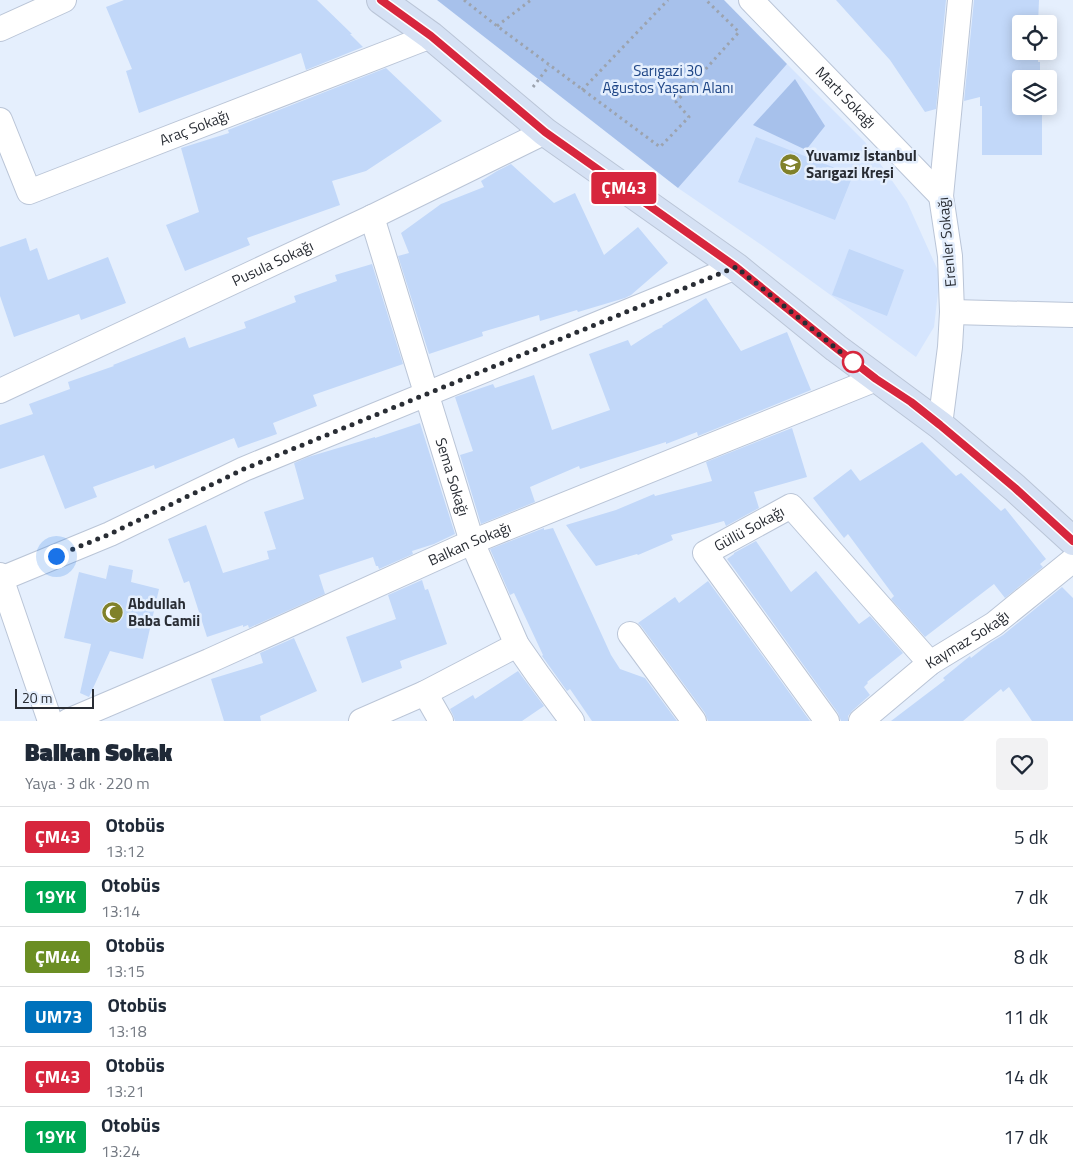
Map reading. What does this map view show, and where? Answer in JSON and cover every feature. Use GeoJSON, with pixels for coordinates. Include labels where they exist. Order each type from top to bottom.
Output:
{"type":"FeatureCollection","features":[{"type":"Feature","properties":{"kind":"main road"},"geometry":{"type":"LineString","coordinates":[[380,0],[431,36],[545,132],[736,267],[876,379],[911,402],[1015,488],[1073,541]]}},
{"type":"Feature","properties":{"kind":"street"},"geometry":{"type":"LineString","coordinates":[[0,29],[64,0]]}},
{"type":"Feature","properties":{"kind":"street","name":"Martı Sokağı"},"geometry":{"type":"LineString","coordinates":[[751,0],[941,196]]}},
{"type":"Feature","properties":{"kind":"street","name":"Erenler Sokağı"},"geometry":{"type":"LineString","coordinates":[[940,425],[950,347],[952,312],[950,256],[941,196],[960,0]]}},
{"type":"Feature","properties":{"kind":"street","name":"Araç Sokağı"},"geometry":{"type":"LineString","coordinates":[[0,120],[29,192],[431,36]]}},
{"type":"Feature","properties":{"kind":"street","name":"Pusula Sokağı"},"geometry":{"type":"LineString","coordinates":[[0,391],[372,217],[545,132]]}},
{"type":"Feature","properties":{"kind":"street","name":"Sema Sokağı"},"geometry":{"type":"LineString","coordinates":[[372,217],[472,542],[517,644],[572,721]]}},
{"type":"Feature","properties":{"kind":"street"},"geometry":{"type":"LineString","coordinates":[[50,721],[1,577],[110,534],[244,469],[736,267]]}},
{"type":"Feature","properties":{"kind":"street"},"geometry":{"type":"LineString","coordinates":[[952,312],[1073,315]]}},
{"type":"Feature","properties":{"kind":"street","name":"Balkan Sokağı"},"geometry":{"type":"LineString","coordinates":[[68,721],[209,661],[472,542],[876,379]]}},
{"type":"Feature","properties":{"kind":"street","name":"Güllü Sokağı"},"geometry":{"type":"LineString","coordinates":[[827,721],[704,553],[791,506],[930,663]]}},
{"type":"Feature","properties":{"kind":"street","name":"Kaymaz Sokağı"},"geometry":{"type":"LineString","coordinates":[[861,721],[930,663],[994,624],[1073,560]]}},
{"type":"Feature","properties":{"kind":"street"},"geometry":{"type":"LineString","coordinates":[[630,634],[694,721]]}},
{"type":"Feature","properties":{"kind":"street"},"geometry":{"type":"LineString","coordinates":[[361,721],[425,693],[517,644]]}},
{"type":"Feature","properties":{"kind":"street"},"geometry":{"type":"LineString","coordinates":[[425,693],[441,721]]}},
{"type":"Feature","properties":{"kind":"path"},"geometry":{"type":"LineString","coordinates":[[464,0],[660,148],[689,117],[676,102],[739,32],[706,0]]}},
{"type":"Feature","properties":{"kind":"path"},"geometry":{"type":"LineString","coordinates":[[497,26],[531,0]]}},
{"type":"Feature","properties":{"kind":"path"},"geometry":{"type":"LineString","coordinates":[[582,90],[668,0]]}},
{"type":"Feature","properties":{"kind":"shaded area","name":"Yuvamız İstanbul Sarıgazi Kreşi"},"geometry":{"type":"Polygon","coordinates":[[[787,64],[865,142],[907,202],[940,275],[934,327],[916,357],[763,246],[678,188],[787,64]]]}},
{"type":"Feature","properties":{"kind":"green space","name":"Sarıgazi 30 Ağustos Yaşam Alanı"},"geometry":{"type":"Polygon","coordinates":[[[437,0],[724,0],[787,64],[678,188],[437,0]]]}},
{"type":"Feature","properties":{"kind":"green space"},"geometry":{"type":"Polygon","coordinates":[[[795,79],[825,126],[806,150],[753,125],[795,79]]]}},
{"type":"Feature","properties":{"kind":"building"},"geometry":{"type":"Polygon","coordinates":[[[124,0],[317,0],[363,47],[306,70],[301,53],[139,113],[126,71],[132,69],[106,7],[124,0]]]}},
{"type":"Feature","properties":{"kind":"building"},"geometry":{"type":"Polygon","coordinates":[[[836,0],[946,0],[936,109],[925,112],[890,60],[836,0]]]}},
{"type":"Feature","properties":{"kind":"building"},"geometry":{"type":"Polygon","coordinates":[[[974,0],[1039,0],[1038,15],[1012,15],[1012,60],[1038,60],[1040,62],[1040,70],[1012,70],[1012,115],[1042,115],[1042,155],[982,155],[982,106],[980,106],[980,97],[964,101],[974,0]]]}},
{"type":"Feature","properties":{"kind":"building"},"geometry":{"type":"Polygon","coordinates":[[[386,68],[442,121],[366,171],[332,181],[340,205],[247,238],[250,245],[185,271],[166,225],[199,212],[181,148],[229,133],[228,130],[386,68]]]}},
{"type":"Feature","properties":{"kind":"building"},"geometry":{"type":"Polygon","coordinates":[[[756,137],[853,175],[835,220],[738,182],[756,137]]]}},
{"type":"Feature","properties":{"kind":"building"},"geometry":{"type":"Polygon","coordinates":[[[511,164],[554,203],[575,193],[604,255],[638,227],[668,263],[625,298],[540,321],[539,315],[482,332],[483,336],[429,354],[398,256],[409,253],[401,233],[441,204],[484,187],[481,181],[511,164]]]}},
{"type":"Feature","properties":{"kind":"building"},"geometry":{"type":"Polygon","coordinates":[[[26,238],[30,251],[37,248],[48,280],[108,257],[126,303],[81,320],[79,314],[14,337],[0,296],[0,247],[26,238]]]}},
{"type":"Feature","properties":{"kind":"building"},"geometry":{"type":"Polygon","coordinates":[[[849,249],[904,270],[887,316],[832,295],[849,249]]]}},
{"type":"Feature","properties":{"kind":"building"},"geometry":{"type":"Polygon","coordinates":[[[372,264],[403,364],[313,395],[317,406],[273,423],[277,434],[238,448],[234,438],[155,469],[154,465],[93,487],[97,497],[65,509],[44,455],[0,469],[0,425],[33,414],[29,404],[70,389],[68,382],[114,366],[185,337],[189,348],[246,328],[244,322],[296,302],[294,296],[337,281],[335,275],[372,264]]]}},
{"type":"Feature","properties":{"kind":"building"},"geometry":{"type":"Polygon","coordinates":[[[706,298],[741,351],[787,332],[811,390],[698,436],[697,432],[666,444],[666,442],[580,469],[579,466],[530,487],[535,502],[481,524],[460,455],[473,451],[455,397],[493,384],[495,388],[534,375],[552,430],[610,410],[589,354],[628,340],[631,346],[706,298]]]}},
{"type":"Feature","properties":{"kind":"building"},"geometry":{"type":"Polygon","coordinates":[[[420,423],[455,534],[434,544],[412,551],[413,554],[379,569],[373,557],[319,575],[325,594],[249,628],[248,625],[243,627],[243,625],[207,637],[189,581],[184,583],[168,539],[206,525],[223,573],[269,559],[267,551],[276,549],[264,512],[304,499],[294,463],[420,423]]]}},
{"type":"Feature","properties":{"kind":"building"},"geometry":{"type":"Polygon","coordinates":[[[792,428],[807,477],[754,492],[759,508],[726,526],[724,521],[671,535],[673,540],[638,555],[596,566],[566,525],[616,510],[654,494],[655,496],[712,481],[706,462],[792,428]]]}},
{"type":"Feature","properties":{"kind":"building"},"geometry":{"type":"Polygon","coordinates":[[[922,442],[956,476],[961,473],[1001,511],[1005,508],[1046,559],[1040,564],[1043,567],[1005,598],[994,584],[925,637],[891,599],[894,596],[848,534],[844,538],[813,498],[851,469],[860,481],[922,442]]]}},
{"type":"Feature","properties":{"kind":"building"},"geometry":{"type":"Polygon","coordinates":[[[544,528],[544,530],[553,528],[611,655],[620,669],[645,678],[677,721],[592,721],[570,689],[567,691],[542,656],[514,593],[510,595],[490,549],[544,528]]]}},
{"type":"Feature","properties":{"kind":"building"},"geometry":{"type":"Polygon","coordinates":[[[756,541],[791,592],[816,571],[859,624],[870,616],[903,653],[867,682],[864,687],[870,695],[852,711],[848,716],[848,721],[841,721],[838,713],[727,559],[756,541]]]}},
{"type":"Feature","properties":{"kind":"building","name":"Abdullah Baba Camii"},"geometry":{"type":"Polygon","coordinates":[[[109,565],[133,570],[131,582],[159,589],[143,659],[110,651],[89,697],[80,693],[91,644],[64,638],[79,572],[106,579],[109,565]]]}},
{"type":"Feature","properties":{"kind":"building"},"geometry":{"type":"Polygon","coordinates":[[[422,580],[425,590],[428,589],[447,644],[400,661],[402,668],[362,683],[346,637],[396,619],[388,595],[422,580]]]}},
{"type":"Feature","properties":{"kind":"building"},"geometry":{"type":"Polygon","coordinates":[[[708,581],[810,721],[708,721],[705,713],[638,623],[675,597],[679,603],[708,581]]]}},
{"type":"Feature","properties":{"kind":"building"},"geometry":{"type":"Polygon","coordinates":[[[1062,587],[1073,598],[1073,721],[1032,721],[1009,687],[1003,692],[1001,689],[963,721],[891,721],[945,680],[943,678],[970,656],[971,658],[1003,635],[1062,587]]]}},
{"type":"Feature","properties":{"kind":"building"},"geometry":{"type":"Polygon","coordinates":[[[294,638],[317,691],[260,716],[261,721],[224,721],[211,679],[263,663],[260,653],[294,638]]]}},
{"type":"Feature","properties":{"kind":"building"},"geometry":{"type":"Polygon","coordinates":[[[518,671],[544,706],[522,721],[455,721],[450,709],[473,695],[475,699],[518,671]]]}},
{"type":"Feature","properties":{"kind":"bus line","name":"ÇM43"},"geometry":{"type":"LineString","coordinates":[[381,0],[431,36],[545,132],[736,267],[876,379],[911,402],[1015,488],[1073,541]]}},
{"type":"Feature","properties":{"kind":"place","name":"Yuvamız İstanbul Sarıgazi Kreşi"},"geometry":{"type":"Point","coordinates":[790,165]}},
{"type":"Feature","properties":{"kind":"place","name":"Abdullah Baba Camii"},"geometry":{"type":"Point","coordinates":[112,613]}},
{"type":"Feature","properties":{"kind":"route"},"geometry":{"type":"LineString","coordinates":[[56,556],[110,534],[244,469],[736,267],[853,362]]}}]}
